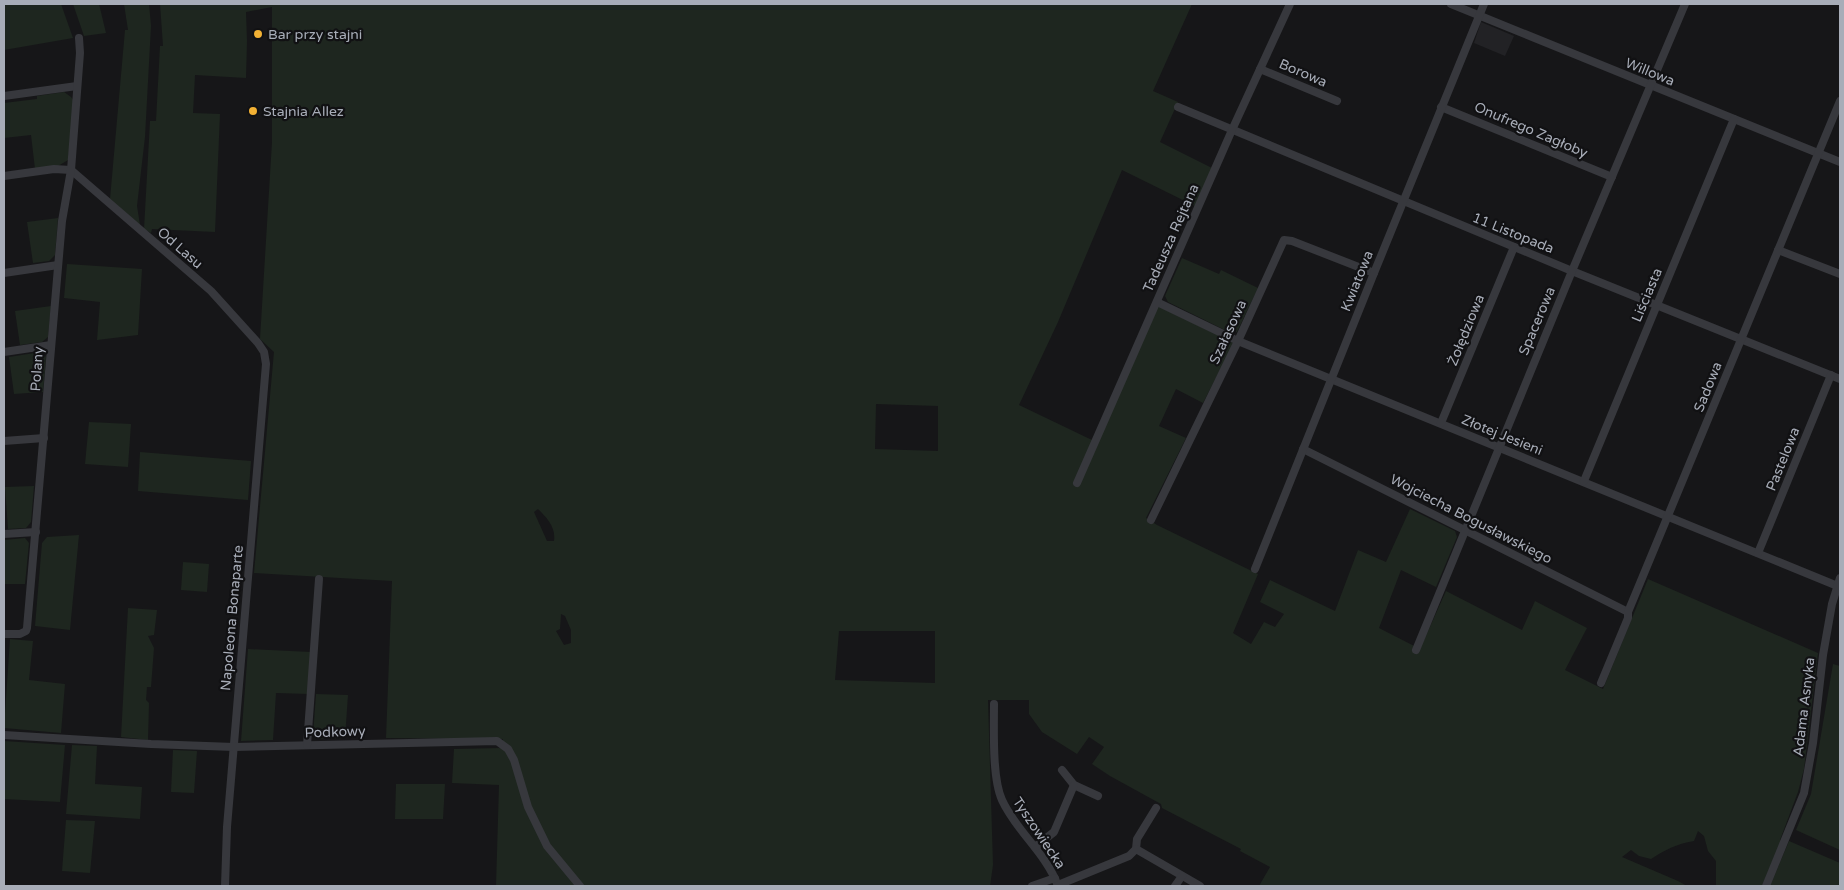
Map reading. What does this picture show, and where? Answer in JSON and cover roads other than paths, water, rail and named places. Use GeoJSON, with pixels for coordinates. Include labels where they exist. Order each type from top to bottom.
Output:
{"type":"FeatureCollection","features":[{"type":"Feature","properties":{"kind":"street","name":"Tadeusza Rejtana"},"geometry":{"type":"LineString","coordinates":[[1078,483],[1232,130],[1290,4]]}},
{"type":"Feature","properties":{"kind":"street","name":"Willowa"},"geometry":{"type":"LineString","coordinates":[[1451,4],[1840,162]]}},
{"type":"Feature","properties":{"kind":"street","name":"Kwiatowa"},"geometry":{"type":"LineString","coordinates":[[1255,569],[1484,4]]}},
{"type":"Feature","properties":{"kind":"street","name":"Spacerowa"},"geometry":{"type":"LineString","coordinates":[[1416,650],[1649,86],[1685,4]]}},
{"type":"Feature","properties":{"kind":"street","name":"Polany"},"geometry":{"type":"LineString","coordinates":[[4,634],[20,634],[26,631],[27,628],[62,221],[71,170],[80,53],[79,38]]}},
{"type":"Feature","properties":{"kind":"street","name":"Borowa"},"geometry":{"type":"LineString","coordinates":[[1260,69],[1337,101]]}},
{"type":"Feature","properties":{"kind":"street"},"geometry":{"type":"LineString","coordinates":[[4,96],[77,86]]}},
{"type":"Feature","properties":{"kind":"street","name":"Sadowa"},"geometry":{"type":"LineString","coordinates":[[1601,683],[1628,618],[1628,612],[1840,101]]}},
{"type":"Feature","properties":{"kind":"street","name":"11 Listopada"},"geometry":{"type":"LineString","coordinates":[[1178,107],[1572,271],[1840,379]]}},
{"type":"Feature","properties":{"kind":"street","name":"Onufrego Zagłoby"},"geometry":{"type":"LineString","coordinates":[[1441,107],[1612,177]]}},
{"type":"Feature","properties":{"kind":"street","name":"Liściasta"},"geometry":{"type":"LineString","coordinates":[[1584,481],[1734,119]]}},
{"type":"Feature","properties":{"kind":"street"},"geometry":{"type":"LineString","coordinates":[[4,176],[54,169],[71,170]]}},
{"type":"Feature","properties":{"kind":"street","name":"Od Lasu"},"geometry":{"type":"LineString","coordinates":[[71,170],[211,291],[264,352]]}},
{"type":"Feature","properties":{"kind":"street","name":"Szałasowa"},"geometry":{"type":"LineString","coordinates":[[1151,520],[1238,342],[1284,240],[1292,241],[1374,273]]}},
{"type":"Feature","properties":{"kind":"street","name":"Żołędziowa"},"geometry":{"type":"LineString","coordinates":[[1441,423],[1514,247]]}},
{"type":"Feature","properties":{"kind":"street"},"geometry":{"type":"LineString","coordinates":[[1778,250],[1840,274]]}},
{"type":"Feature","properties":{"kind":"street"},"geometry":{"type":"LineString","coordinates":[[4,273],[58,265]]}},
{"type":"Feature","properties":{"kind":"street","name":"Złotej Jesieni"},"geometry":{"type":"LineString","coordinates":[[1157,302],[1238,342],[1758,553],[1839,583]]}},
{"type":"Feature","properties":{"kind":"street"},"geometry":{"type":"LineString","coordinates":[[4,352],[51,345]]}},
{"type":"Feature","properties":{"kind":"street","name":"Napoleona Bonaparte"},"geometry":{"type":"LineString","coordinates":[[225,886],[227,827],[266,364],[264,352]]}},
{"type":"Feature","properties":{"kind":"street","name":"Pastelowa"},"geometry":{"type":"LineString","coordinates":[[1758,553],[1831,375]]}},
{"type":"Feature","properties":{"kind":"street"},"geometry":{"type":"LineString","coordinates":[[4,441],[44,438]]}},
{"type":"Feature","properties":{"kind":"street","name":"Wojciecha Bogusławskiego"},"geometry":{"type":"LineString","coordinates":[[1303,449],[1628,612]]}},
{"type":"Feature","properties":{"kind":"street"},"geometry":{"type":"LineString","coordinates":[[4,534],[36,532]]}},
{"type":"Feature","properties":{"kind":"street"},"geometry":{"type":"LineString","coordinates":[[308,745],[319,579]]}},
{"type":"Feature","properties":{"kind":"street","name":"Adama Asnyka"},"geometry":{"type":"LineString","coordinates":[[1766,886],[1804,794],[1826,638],[1832,604],[1839,583]]}},
{"type":"Feature","properties":{"kind":"street","name":"Tyszowiecka"},"geometry":{"type":"LineString","coordinates":[[994,704],[999,792],[1009,812],[1048,863],[1057,883]]}},
{"type":"Feature","properties":{"kind":"street","name":"Podkowy"},"geometry":{"type":"LineString","coordinates":[[4,735],[234,747],[497,742],[508,748],[514,760],[528,807],[547,846],[580,886]]}},
{"type":"Feature","properties":{"kind":"street"},"geometry":{"type":"LineString","coordinates":[[1062,770],[1074,785],[1098,796]]}},
{"type":"Feature","properties":{"kind":"street"},"geometry":{"type":"LineString","coordinates":[[1035,847],[1054,832],[1074,785]]}},
{"type":"Feature","properties":{"kind":"street"},"geometry":{"type":"LineString","coordinates":[[1032,886],[1057,883],[1129,856],[1136,849],[1137,840],[1156,808]]}},
{"type":"Feature","properties":{"kind":"street"},"geometry":{"type":"LineString","coordinates":[[1136,849],[1200,886]]}},
{"type":"Feature","properties":{"kind":"street"},"geometry":{"type":"LineString","coordinates":[[1175,886],[1182,876]]}},
{"type":"Feature","properties":{"kind":"place","name":"Bar przy stajni"},"geometry":{"type":"Point","coordinates":[258,34]}},
{"type":"Feature","properties":{"kind":"place","name":"Stajnia Allez"},"geometry":{"type":"Point","coordinates":[253,111]}}]}
